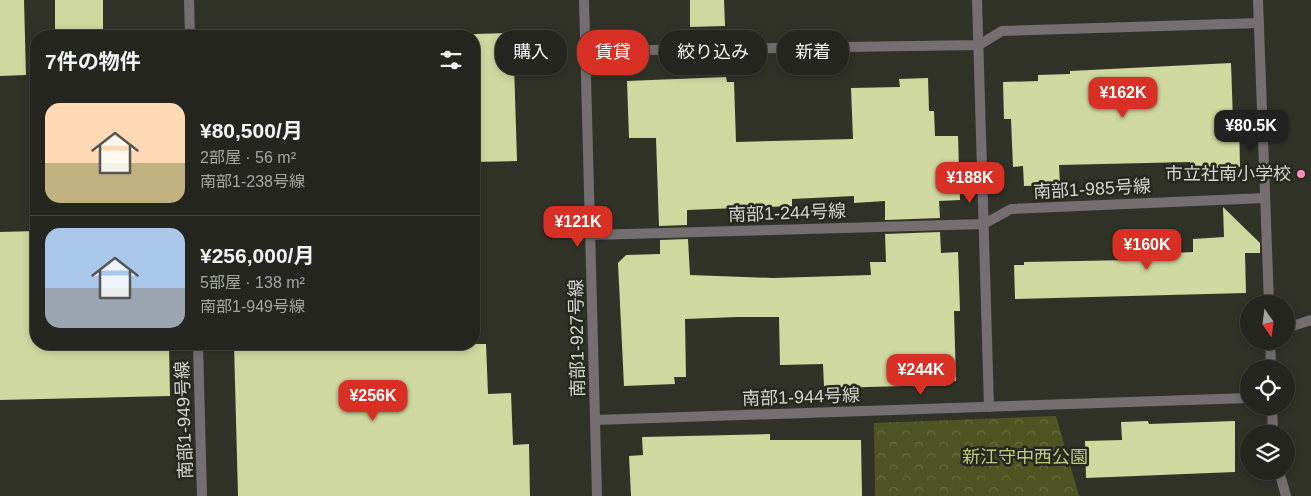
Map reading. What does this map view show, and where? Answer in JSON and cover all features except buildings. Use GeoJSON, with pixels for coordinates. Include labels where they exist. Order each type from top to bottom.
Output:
{"type":"FeatureCollection","features":[{"type":"Feature","properties":{"kind":"street"},"geometry":{"type":"LineString","coordinates":[[189,0],[190,30]]}},
{"type":"Feature","properties":{"kind":"street","name":"南部1-927号線"},"geometry":{"type":"LineString","coordinates":[[584,0],[585,30]]}},
{"type":"Feature","properties":{"kind":"street"},"geometry":{"type":"LineString","coordinates":[[977,0],[989,407]]}},
{"type":"Feature","properties":{"kind":"street"},"geometry":{"type":"LineString","coordinates":[[1258,0],[1269,295]]}},
{"type":"Feature","properties":{"kind":"street"},"geometry":{"type":"LineString","coordinates":[[649,50],[979,45],[1002,31],[1259,23]]}},
{"type":"Feature","properties":{"kind":"street","name":"南部1-927号線"},"geometry":{"type":"LineString","coordinates":[[586,75],[597,496]]}},
{"type":"Feature","properties":{"kind":"street","name":"南部1-985号線"},"geometry":{"type":"LineString","coordinates":[[984,224],[1011,209],[1265,198]]}},
{"type":"Feature","properties":{"kind":"street","name":"南部1-244号線"},"geometry":{"type":"LineString","coordinates":[[590,235],[984,224]]}},
{"type":"Feature","properties":{"kind":"street"},"geometry":{"type":"LineString","coordinates":[[1295,325],[1311,320]]}},
{"type":"Feature","properties":{"kind":"street","name":"南部1-949号線"},"geometry":{"type":"LineString","coordinates":[[198,350],[202,496]]}},
{"type":"Feature","properties":{"kind":"street","name":"南部1-944号線"},"geometry":{"type":"LineString","coordinates":[[595,420],[1240,398]]}},
{"type":"Feature","properties":{"kind":"street"},"geometry":{"type":"LineString","coordinates":[[1282,480],[1286,496]]}},
{"type":"Feature","properties":{"kind":"green space","name":"新江守中西公園"},"geometry":{"type":"Polygon","coordinates":[[[1056,416],[1079,496],[875,496],[874,423],[1056,416]]]}},
{"type":"Feature","properties":{"kind":"place","name":"市立社南小学校"},"geometry":{"type":"Point","coordinates":[1301,174]}}]}
